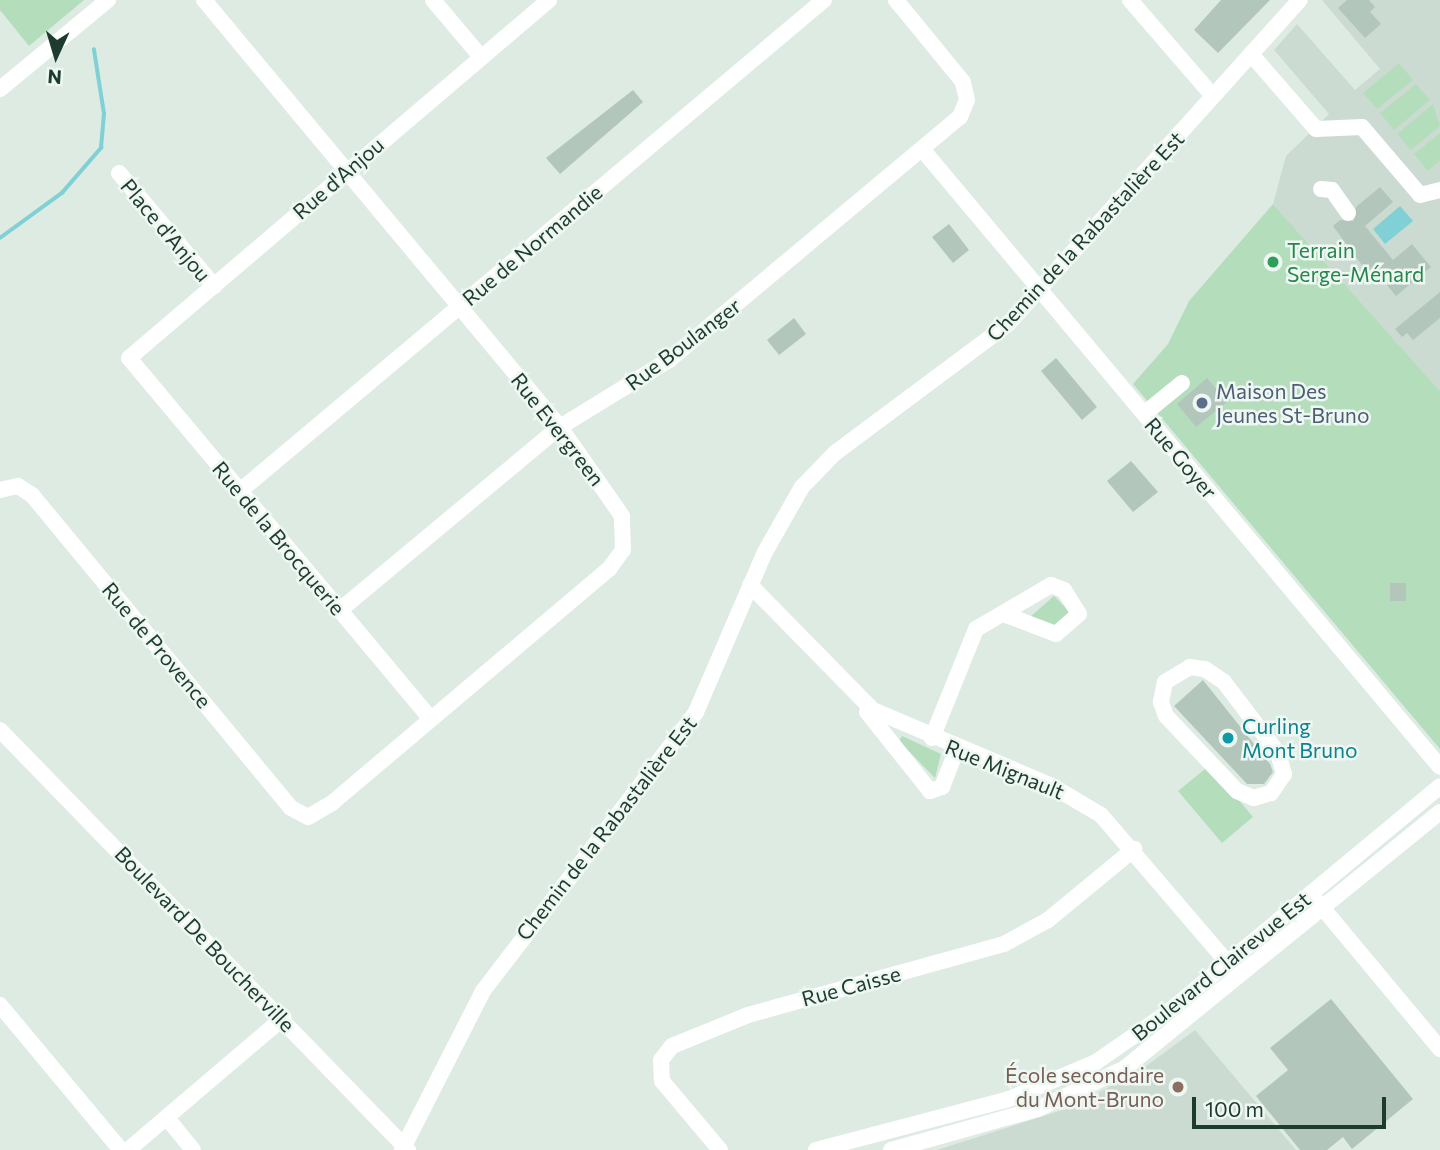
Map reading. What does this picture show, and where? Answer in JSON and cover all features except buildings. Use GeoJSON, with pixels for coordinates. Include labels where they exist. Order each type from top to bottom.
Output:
{"type":"FeatureCollection","features":[{"type":"Feature","properties":{"kind":"street"},"geometry":{"type":"LineString","coordinates":[[0,89],[108,0]]}},
{"type":"Feature","properties":{"kind":"street","name":"Rue Evergreen"},"geometry":{"type":"LineString","coordinates":[[204,0],[559,427],[622,516],[626,533],[621,556],[332,803],[308,817]]}},
{"type":"Feature","properties":{"kind":"street"},"geometry":{"type":"LineString","coordinates":[[433,0],[481,57]]}},
{"type":"Feature","properties":{"kind":"street","name":"Rue d'Anjou"},"geometry":{"type":"LineString","coordinates":[[129,358],[346,170],[549,0]]}},
{"type":"Feature","properties":{"kind":"street","name":"Rue de Normandie"},"geometry":{"type":"LineString","coordinates":[[240,491],[824,0]]}},
{"type":"Feature","properties":{"kind":"street","name":"Rue Boulanger"},"geometry":{"type":"LineString","coordinates":[[340,610],[559,427],[669,360],[960,117],[967,91],[896,0]]}},
{"type":"Feature","properties":{"kind":"street"},"geometry":{"type":"LineString","coordinates":[[1130,0],[1213,96]]}},
{"type":"Feature","properties":{"kind":"street","name":"Chemin de la Rabastalière Est"},"geometry":{"type":"LineString","coordinates":[[405,1149],[483,990],[696,712],[750,585],[785,513],[816,471],[985,345],[1040,290],[1300,0]]}},
{"type":"Feature","properties":{"kind":"street"},"geometry":{"type":"LineString","coordinates":[[1251,54],[1316,129],[1362,127],[1420,195],[1440,190]]}},
{"type":"Feature","properties":{"kind":"street","name":"Rue Goyer"},"geometry":{"type":"LineString","coordinates":[[922,149],[1440,767]]}},
{"type":"Feature","properties":{"kind":"street","name":"Place d'Anjou"},"geometry":{"type":"LineString","coordinates":[[119,173],[214,286]]}},
{"type":"Feature","properties":{"kind":"street"},"geometry":{"type":"LineString","coordinates":[[1321,189],[1332,190],[1348,213]]}},
{"type":"Feature","properties":{"kind":"street","name":"Rue de la Brocquerie"},"geometry":{"type":"LineString","coordinates":[[129,358],[430,718]]}},
{"type":"Feature","properties":{"kind":"street"},"geometry":{"type":"LineString","coordinates":[[1144,414],[1182,383]]}},
{"type":"Feature","properties":{"kind":"street","name":"Rue de Provence"},"geometry":{"type":"LineString","coordinates":[[0,490],[18,486],[32,495],[291,808],[308,817]]}},
{"type":"Feature","properties":{"kind":"street","name":"Rue Mignault"},"geometry":{"type":"LineString","coordinates":[[750,585],[860,701],[932,738],[1077,799],[1134,849],[1240,978]]}},
{"type":"Feature","properties":{"kind":"street"},"geometry":{"type":"LineString","coordinates":[[932,738],[972,635],[1006,615]]}},
{"type":"Feature","properties":{"kind":"street"},"geometry":{"type":"LineString","coordinates":[[1200,667],[1224,682],[1251,714],[1284,765],[1278,787],[1259,798],[1237,791],[1188,741],[1164,712],[1162,692],[1176,672],[1200,667]]}},
{"type":"Feature","properties":{"kind":"street"},"geometry":{"type":"LineString","coordinates":[[860,701],[930,791],[942,788],[957,749]]}},
{"type":"Feature","properties":{"kind":"street","name":"Boulevard De Boucherville"},"geometry":{"type":"LineString","coordinates":[[0,730],[283,1018],[405,1149]]}},
{"type":"Feature","properties":{"kind":"street","name":"Boulevard Clairevue Est"},"geometry":{"type":"LineString","coordinates":[[816,1150],[1051,1084],[1133,1040],[1440,786]]}},
{"type":"Feature","properties":{"kind":"street","name":"Boulevard Clairevue Est"},"geometry":{"type":"LineString","coordinates":[[891,1150],[1038,1109],[1091,1087],[1147,1053],[1440,812]]}},
{"type":"Feature","properties":{"kind":"street","name":"Rue Caisse"},"geometry":{"type":"LineString","coordinates":[[720,1150],[662,1081],[660,1064],[668,1049],[748,1015],[1004,944],[1048,920],[1134,849]]}},
{"type":"Feature","properties":{"kind":"street"},"geometry":{"type":"LineString","coordinates":[[1311,894],[1440,1049]]}},
{"type":"Feature","properties":{"kind":"street"},"geometry":{"type":"LineString","coordinates":[[0,1005],[121,1150]]}},
{"type":"Feature","properties":{"kind":"street"},"geometry":{"type":"LineString","coordinates":[[128,1150],[283,1018]]}},
{"type":"Feature","properties":{"kind":"street"},"geometry":{"type":"LineString","coordinates":[[167,1118],[193,1150]]}},
{"type":"Feature","properties":{"kind":"shaded area"},"geometry":{"type":"Polygon","coordinates":[[[1322,0],[1440,0],[1440,391],[1273,204],[1286,156],[1329,114],[1274,50],[1297,24],[1355,90],[1380,69],[1322,0]]]}},
{"type":"Feature","properties":{"kind":"shaded area","name":"École secondaire du Mont-Bruno"},"geometry":{"type":"Polygon","coordinates":[[[1195,1030],[1296,1150],[937,1150],[1075,1106],[1146,1066],[1195,1030]]]}},
{"type":"Feature","properties":{"kind":"green space"},"geometry":{"type":"Polygon","coordinates":[[[0,0],[84,0],[29,46],[0,10],[0,0]]]}},
{"type":"Feature","properties":{"kind":"green space"},"geometry":{"type":"Polygon","coordinates":[[[1399,63],[1413,80],[1377,109],[1363,93],[1399,63]]]}},
{"type":"Feature","properties":{"kind":"green space"},"geometry":{"type":"Polygon","coordinates":[[[1416,84],[1430,100],[1394,130],[1380,113],[1416,84]]]}},
{"type":"Feature","properties":{"kind":"green space"},"geometry":{"type":"Polygon","coordinates":[[[1433,104],[1440,126],[1411,150],[1397,134],[1433,104]]]}},
{"type":"Feature","properties":{"kind":"green space"},"geometry":{"type":"Polygon","coordinates":[[[1440,133],[1440,160],[1428,171],[1414,154],[1440,133]]]}},
{"type":"Feature","properties":{"kind":"green space"},"geometry":{"type":"Polygon","coordinates":[[[1273,204],[1440,391],[1440,749],[1133,384],[1168,344],[1189,301],[1273,204]]]}},
{"type":"Feature","properties":{"kind":"green space"},"geometry":{"type":"Polygon","coordinates":[[[1054,596],[1070,612],[1056,626],[1030,617],[1054,596]]]}},
{"type":"Feature","properties":{"kind":"green space"},"geometry":{"type":"Polygon","coordinates":[[[902,736],[941,754],[935,778],[899,741],[902,736]]]}},
{"type":"Feature","properties":{"kind":"green space"},"geometry":{"type":"Polygon","coordinates":[[[1210,765],[1253,817],[1222,843],[1178,791],[1210,765]]]}},
{"type":"Feature","properties":{"kind":"water"},"geometry":{"type":"Polygon","coordinates":[[[1400,206],[1413,221],[1385,244],[1373,229],[1400,206]]]}},
{"type":"Feature","properties":{"kind":"waterway"},"geometry":{"type":"LineString","coordinates":[[0,238],[62,193],[101,148],[104,114],[94,50]]}},
{"type":"Feature","properties":{"kind":"place","name":"Terrain Serge-Ménard"},"geometry":{"type":"Point","coordinates":[1273,262]}},
{"type":"Feature","properties":{"kind":"place","name":"Maison Des Jeunes St-Bruno"},"geometry":{"type":"Point","coordinates":[1202,403]}},
{"type":"Feature","properties":{"kind":"place","name":"Curling Mont Bruno"},"geometry":{"type":"Point","coordinates":[1228,738]}},
{"type":"Feature","properties":{"kind":"place","name":"École secondaire du Mont-Bruno"},"geometry":{"type":"Point","coordinates":[1178,1087]}}]}
